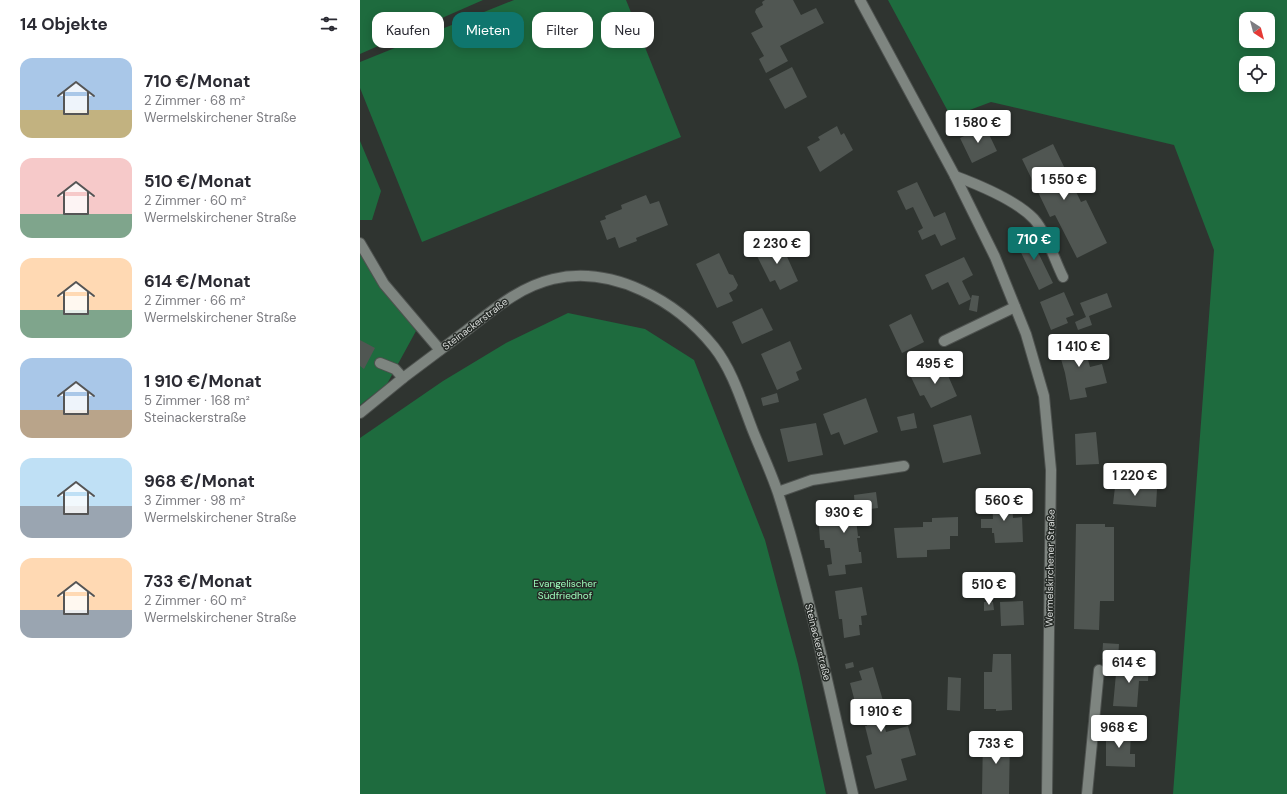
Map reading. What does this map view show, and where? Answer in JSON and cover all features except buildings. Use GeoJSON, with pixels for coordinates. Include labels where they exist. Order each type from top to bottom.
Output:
{"type":"FeatureCollection","features":[{"type":"Feature","properties":{"kind":"street","name":"Wermelskirchener Straße"},"geometry":{"type":"LineString","coordinates":[[860,0],[955,176],[995,257],[1026,334],[1044,396],[1049,434],[1051,478],[1046,794]]}},
{"type":"Feature","properties":{"kind":"street"},"geometry":{"type":"LineString","coordinates":[[955,176],[984,187],[1001,196],[1033,218],[1042,231],[1063,277]]}},
{"type":"Feature","properties":{"kind":"street"},"geometry":{"type":"LineString","coordinates":[[360,243],[384,284],[440,350]]}},
{"type":"Feature","properties":{"kind":"street","name":"Steinackerstraße"},"geometry":{"type":"LineString","coordinates":[[360,413],[403,378],[504,301],[527,288],[553,279],[582,276],[610,279],[639,288],[664,302],[692,324],[715,349],[734,382],[778,492],[818,639],[853,794]]}},
{"type":"Feature","properties":{"kind":"street"},"geometry":{"type":"LineString","coordinates":[[944,341],[1015,307]]}},
{"type":"Feature","properties":{"kind":"street"},"geometry":{"type":"LineString","coordinates":[[380,363],[395,369],[403,378]]}},
{"type":"Feature","properties":{"kind":"street"},"geometry":{"type":"LineString","coordinates":[[778,492],[812,480],[904,466]]}},
{"type":"Feature","properties":{"kind":"street"},"geometry":{"type":"LineString","coordinates":[[1087,794],[1099,670]]}},
{"type":"Feature","properties":{"kind":"green space"},"geometry":{"type":"Polygon","coordinates":[[[360,0],[483,0],[456,12],[452,12],[452,14],[444,17],[444,12],[372,12],[372,48],[374,48],[360,54],[360,0]]]}},
{"type":"Feature","properties":{"kind":"green space"},"geometry":{"type":"Polygon","coordinates":[[[514,0],[626,0],[631,12],[601,12],[601,48],[645,48],[681,137],[422,242],[360,88],[360,62],[395,48],[444,48],[444,28],[452,25],[452,48],[524,48],[524,12],[484,12],[514,0]]]}},
{"type":"Feature","properties":{"kind":"green space"},"geometry":{"type":"Polygon","coordinates":[[[888,0],[1287,0],[1287,794],[1173,794],[1214,250],[1174,145],[991,102],[951,117],[888,0]]]}},
{"type":"Feature","properties":{"kind":"green space"},"geometry":{"type":"Polygon","coordinates":[[[360,141],[381,191],[372,220],[360,220],[360,141]]]}},
{"type":"Feature","properties":{"kind":"green space"},"geometry":{"type":"Polygon","coordinates":[[[360,253],[382,286],[416,331],[387,384],[360,405],[360,253]]]}},
{"type":"Feature","properties":{"kind":"green space","name":"Evangelischer Südfriedhof"},"geometry":{"type":"Polygon","coordinates":[[[568,313],[645,329],[694,360],[765,540],[798,664],[826,794],[360,794],[360,438],[443,381],[506,343],[568,313]]]}}]}
